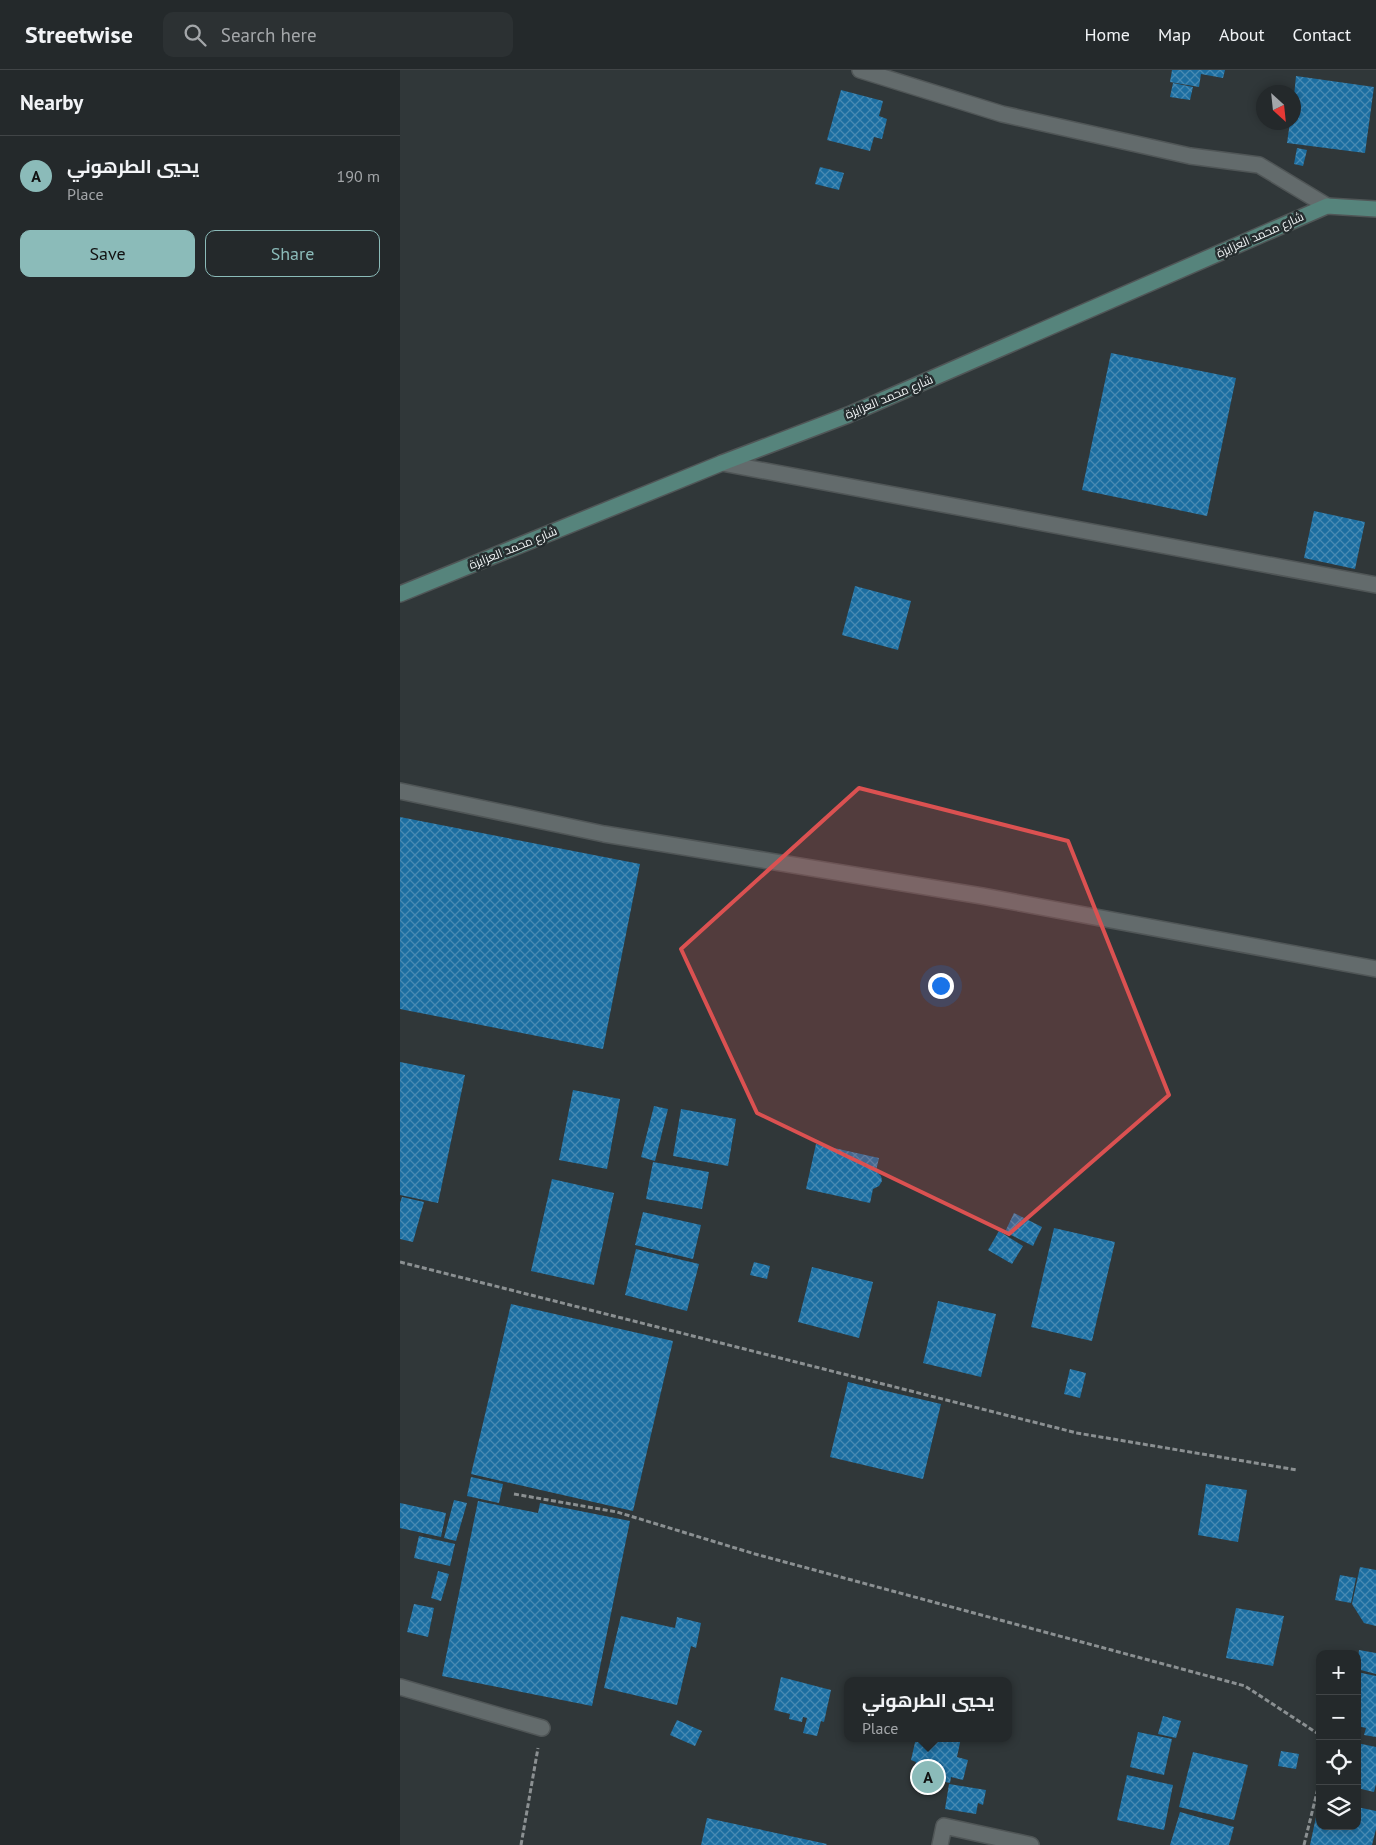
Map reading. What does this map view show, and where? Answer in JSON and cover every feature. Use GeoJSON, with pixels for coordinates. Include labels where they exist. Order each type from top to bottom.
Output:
{"type":"FeatureCollection","features":[{"type":"Feature","properties":{"kind":"main road","name":"شارع محمد العزايزة"},"geometry":{"type":"LineString","coordinates":[[400,594],[722,463],[848,415],[1327,206],[1376,209]]}},
{"type":"Feature","properties":{"kind":"street"},"geometry":{"type":"LineString","coordinates":[[860,70],[1002,114],[1190,156],[1259,165],[1327,206]]}},
{"type":"Feature","properties":{"kind":"street"},"geometry":{"type":"LineString","coordinates":[[722,463],[1376,585]]}},
{"type":"Feature","properties":{"kind":"street"},"geometry":{"type":"LineString","coordinates":[[400,792],[604,834],[982,896],[1376,969]]}},
{"type":"Feature","properties":{"kind":"street"},"geometry":{"type":"LineString","coordinates":[[400,1687],[542,1728]]}},
{"type":"Feature","properties":{"kind":"street"},"geometry":{"type":"LineString","coordinates":[[940,1845],[944,1826],[1031,1845]]}},
{"type":"Feature","properties":{"kind":"path"},"geometry":{"type":"LineString","coordinates":[[400,1262],[1077,1433],[1297,1470]]}},
{"type":"Feature","properties":{"kind":"path"},"geometry":{"type":"LineString","coordinates":[[514,1494],[617,1512],[755,1554],[1245,1686],[1316,1731]]}},
{"type":"Feature","properties":{"kind":"path"},"geometry":{"type":"LineString","coordinates":[[521,1845],[542,1728]]}},
{"type":"Feature","properties":{"kind":"path"},"geometry":{"type":"LineString","coordinates":[[1304,1845],[1319,1785]]}},
{"type":"Feature","properties":{"kind":"highlighted area"},"geometry":{"type":"Polygon","coordinates":[[[859,788],[1068,841],[1169,1095],[1009,1234],[757,1113],[681,949],[859,788]]]}},
{"type":"Feature","properties":{"kind":"building"},"geometry":{"type":"Polygon","coordinates":[[[1172,70],[1225,70],[1223,78],[1201,74],[1199,87],[1170,82],[1172,70]]]}},
{"type":"Feature","properties":{"kind":"building"},"geometry":{"type":"Polygon","coordinates":[[[1296,76],[1374,87],[1365,153],[1287,143],[1289,130],[1301,130],[1301,85],[1295,85],[1296,76]]]}},
{"type":"Feature","properties":{"kind":"building"},"geometry":{"type":"Polygon","coordinates":[[[1173,83],[1193,87],[1190,100],[1170,97],[1173,83]]]}},
{"type":"Feature","properties":{"kind":"building"},"geometry":{"type":"Polygon","coordinates":[[[841,90],[883,101],[879,116],[887,119],[882,139],[874,137],[870,151],[827,140],[841,90]]]}},
{"type":"Feature","properties":{"kind":"building"},"geometry":{"type":"Polygon","coordinates":[[[1297,148],[1307,150],[1303,166],[1294,164],[1297,148]]]}},
{"type":"Feature","properties":{"kind":"building"},"geometry":{"type":"Polygon","coordinates":[[[820,167],[844,173],[839,190],[815,184],[820,167]]]}},
{"type":"Feature","properties":{"kind":"building"},"geometry":{"type":"Polygon","coordinates":[[[1111,353],[1236,378],[1207,516],[1082,490],[1111,353]]]}},
{"type":"Feature","properties":{"kind":"building"},"geometry":{"type":"Polygon","coordinates":[[[1314,511],[1365,522],[1355,569],[1304,558],[1314,511]]]}},
{"type":"Feature","properties":{"kind":"building"},"geometry":{"type":"Polygon","coordinates":[[[855,586],[911,601],[898,650],[842,635],[855,586]]]}},
{"type":"Feature","properties":{"kind":"building"},"geometry":{"type":"Polygon","coordinates":[[[400,817],[640,864],[603,1049],[400,1009],[400,817]]]}},
{"type":"Feature","properties":{"kind":"building"},"geometry":{"type":"Polygon","coordinates":[[[400,1062],[465,1075],[438,1203],[400,1195],[400,1062]]]}},
{"type":"Feature","properties":{"kind":"building"},"geometry":{"type":"Polygon","coordinates":[[[573,1090],[620,1099],[607,1169],[559,1160],[573,1090]]]}},
{"type":"Feature","properties":{"kind":"building"},"geometry":{"type":"Polygon","coordinates":[[[654,1106],[668,1109],[655,1161],[641,1157],[654,1106]]]}},
{"type":"Feature","properties":{"kind":"building"},"geometry":{"type":"Polygon","coordinates":[[[681,1109],[736,1119],[728,1166],[673,1156],[681,1109]]]}},
{"type":"Feature","properties":{"kind":"building"},"geometry":{"type":"Polygon","coordinates":[[[816,1144],[879,1158],[876,1171],[881,1176],[882,1181],[879,1186],[873,1189],[870,1203],[806,1189],[816,1144]]]}},
{"type":"Feature","properties":{"kind":"building"},"geometry":{"type":"Polygon","coordinates":[[[653,1162],[709,1172],[702,1209],[646,1199],[653,1162]]]}},
{"type":"Feature","properties":{"kind":"building"},"geometry":{"type":"Polygon","coordinates":[[[552,1179],[614,1193],[594,1285],[531,1271],[552,1179]]]}},
{"type":"Feature","properties":{"kind":"building"},"geometry":{"type":"Polygon","coordinates":[[[402,1197],[424,1202],[413,1242],[400,1239],[400,1203],[402,1197]]]}},
{"type":"Feature","properties":{"kind":"building"},"geometry":{"type":"Polygon","coordinates":[[[643,1212],[701,1225],[693,1259],[635,1245],[643,1212]]]}},
{"type":"Feature","properties":{"kind":"building"},"geometry":{"type":"Polygon","coordinates":[[[1014,1213],[1042,1227],[1033,1246],[1005,1232],[1014,1213]]]}},
{"type":"Feature","properties":{"kind":"building"},"geometry":{"type":"Polygon","coordinates":[[[1054,1228],[1115,1242],[1092,1341],[1031,1327],[1054,1228]]]}},
{"type":"Feature","properties":{"kind":"building"},"geometry":{"type":"Polygon","coordinates":[[[999,1231],[1023,1246],[1012,1264],[988,1250],[999,1231]]]}},
{"type":"Feature","properties":{"kind":"building"},"geometry":{"type":"Polygon","coordinates":[[[636,1249],[699,1264],[687,1311],[625,1295],[636,1249]]]}},
{"type":"Feature","properties":{"kind":"building"},"geometry":{"type":"Polygon","coordinates":[[[754,1262],[770,1266],[767,1279],[750,1275],[754,1262]]]}},
{"type":"Feature","properties":{"kind":"building"},"geometry":{"type":"Polygon","coordinates":[[[812,1267],[873,1282],[859,1338],[798,1322],[812,1267]]]}},
{"type":"Feature","properties":{"kind":"building"},"geometry":{"type":"Polygon","coordinates":[[[938,1301],[996,1314],[981,1377],[923,1363],[938,1301]]]}},
{"type":"Feature","properties":{"kind":"building"},"geometry":{"type":"Polygon","coordinates":[[[511,1304],[673,1341],[633,1511],[471,1474],[511,1304]]]}},
{"type":"Feature","properties":{"kind":"building"},"geometry":{"type":"Polygon","coordinates":[[[1070,1369],[1086,1373],[1080,1398],[1064,1394],[1070,1369]]]}},
{"type":"Feature","properties":{"kind":"building"},"geometry":{"type":"Polygon","coordinates":[[[848,1382],[941,1404],[923,1479],[830,1457],[848,1382]]]}},
{"type":"Feature","properties":{"kind":"building"},"geometry":{"type":"Polygon","coordinates":[[[471,1477],[503,1484],[499,1503],[467,1496],[471,1477]]]}},
{"type":"Feature","properties":{"kind":"building"},"geometry":{"type":"Polygon","coordinates":[[[1206,1484],[1247,1490],[1238,1542],[1198,1535],[1206,1484]]]}},
{"type":"Feature","properties":{"kind":"building"},"geometry":{"type":"Polygon","coordinates":[[[454,1500],[467,1503],[456,1541],[444,1538],[454,1500]]]}},
{"type":"Feature","properties":{"kind":"building"},"geometry":{"type":"Polygon","coordinates":[[[478,1501],[538,1513],[540,1503],[630,1521],[592,1706],[442,1676],[478,1501]]]}},
{"type":"Feature","properties":{"kind":"building"},"geometry":{"type":"Polygon","coordinates":[[[400,1503],[446,1513],[441,1537],[400,1528],[400,1503]]]}},
{"type":"Feature","properties":{"kind":"building"},"geometry":{"type":"Polygon","coordinates":[[[419,1536],[455,1544],[450,1566],[414,1558],[419,1536]]]}},
{"type":"Feature","properties":{"kind":"building"},"geometry":{"type":"Polygon","coordinates":[[[1360,1567],[1376,1570],[1376,1626],[1364,1623],[1352,1604],[1360,1567]]]}},
{"type":"Feature","properties":{"kind":"building"},"geometry":{"type":"Polygon","coordinates":[[[438,1571],[449,1574],[441,1601],[431,1598],[438,1571]]]}},
{"type":"Feature","properties":{"kind":"building"},"geometry":{"type":"Polygon","coordinates":[[[1340,1575],[1356,1578],[1351,1603],[1335,1600],[1340,1575]]]}},
{"type":"Feature","properties":{"kind":"building"},"geometry":{"type":"Polygon","coordinates":[[[414,1604],[434,1608],[428,1637],[407,1632],[414,1604]]]}},
{"type":"Feature","properties":{"kind":"building"},"geometry":{"type":"Polygon","coordinates":[[[1236,1608],[1284,1616],[1273,1666],[1226,1658],[1236,1608]]]}},
{"type":"Feature","properties":{"kind":"building"},"geometry":{"type":"Polygon","coordinates":[[[621,1616],[675,1628],[677,1617],[701,1623],[696,1648],[691,1646],[677,1705],[604,1688],[621,1616]]]}},
{"type":"Feature","properties":{"kind":"building"},"geometry":{"type":"Polygon","coordinates":[[[1361,1650],[1376,1653],[1376,1674],[1361,1670],[1361,1650]]]}},
{"type":"Feature","properties":{"kind":"building"},"geometry":{"type":"Polygon","coordinates":[[[1361,1673],[1376,1676],[1376,1737],[1364,1735],[1366,1728],[1361,1727],[1361,1673]]]}},
{"type":"Feature","properties":{"kind":"building"},"geometry":{"type":"Polygon","coordinates":[[[781,1677],[831,1690],[824,1722],[821,1721],[817,1736],[803,1733],[807,1718],[803,1717],[802,1722],[789,1719],[790,1714],[774,1710],[781,1677]]]}},
{"type":"Feature","properties":{"kind":"building"},"geometry":{"type":"Polygon","coordinates":[[[1163,1716],[1181,1721],[1176,1738],[1158,1734],[1163,1716]]]}},
{"type":"Feature","properties":{"kind":"building"},"geometry":{"type":"Polygon","coordinates":[[[677,1720],[702,1731],[695,1746],[670,1735],[677,1720]]]}},
{"type":"Feature","properties":{"kind":"building"},"geometry":{"type":"Polygon","coordinates":[[[1138,1732],[1172,1739],[1164,1775],[1130,1767],[1138,1732]]]}},
{"type":"Feature","properties":{"kind":"building"},"geometry":{"type":"Polygon","coordinates":[[[915,1742],[960,1742],[957,1757],[968,1760],[963,1780],[951,1777],[950,1783],[913,1775],[916,1762],[911,1760],[915,1742]]]}},
{"type":"Feature","properties":{"kind":"building"},"geometry":{"type":"Polygon","coordinates":[[[1361,1744],[1376,1747],[1376,1784],[1374,1792],[1361,1789],[1361,1744]]]}},
{"type":"Feature","properties":{"kind":"building"},"geometry":{"type":"Polygon","coordinates":[[[1281,1751],[1299,1754],[1296,1769],[1278,1766],[1281,1751]]]}},
{"type":"Feature","properties":{"kind":"building"},"geometry":{"type":"Polygon","coordinates":[[[1193,1752],[1248,1765],[1234,1820],[1179,1807],[1193,1752]]]}},
{"type":"Feature","properties":{"kind":"building"},"geometry":{"type":"Polygon","coordinates":[[[1127,1775],[1173,1785],[1164,1830],[1117,1820],[1127,1775]]]}},
{"type":"Feature","properties":{"kind":"building"},"geometry":{"type":"Polygon","coordinates":[[[949,1784],[986,1790],[983,1805],[978,1803],[976,1814],[945,1809],[949,1784]]]}},
{"type":"Feature","properties":{"kind":"building"},"geometry":{"type":"Polygon","coordinates":[[[1361,1808],[1376,1811],[1376,1829],[1372,1845],[1310,1845],[1316,1817],[1316,1830],[1361,1830],[1361,1808]]]}},
{"type":"Feature","properties":{"kind":"building"},"geometry":{"type":"Polygon","coordinates":[[[1180,1812],[1234,1827],[1229,1845],[1170,1845],[1180,1812]]]}},
{"type":"Feature","properties":{"kind":"building"},"geometry":{"type":"Polygon","coordinates":[[[707,1818],[827,1844],[701,1845],[707,1818]]]}},
{"type":"Feature","properties":{"kind":"place","name":"يحيي الطرهوني"},"geometry":{"type":"Point","coordinates":[928,1777]}}]}
